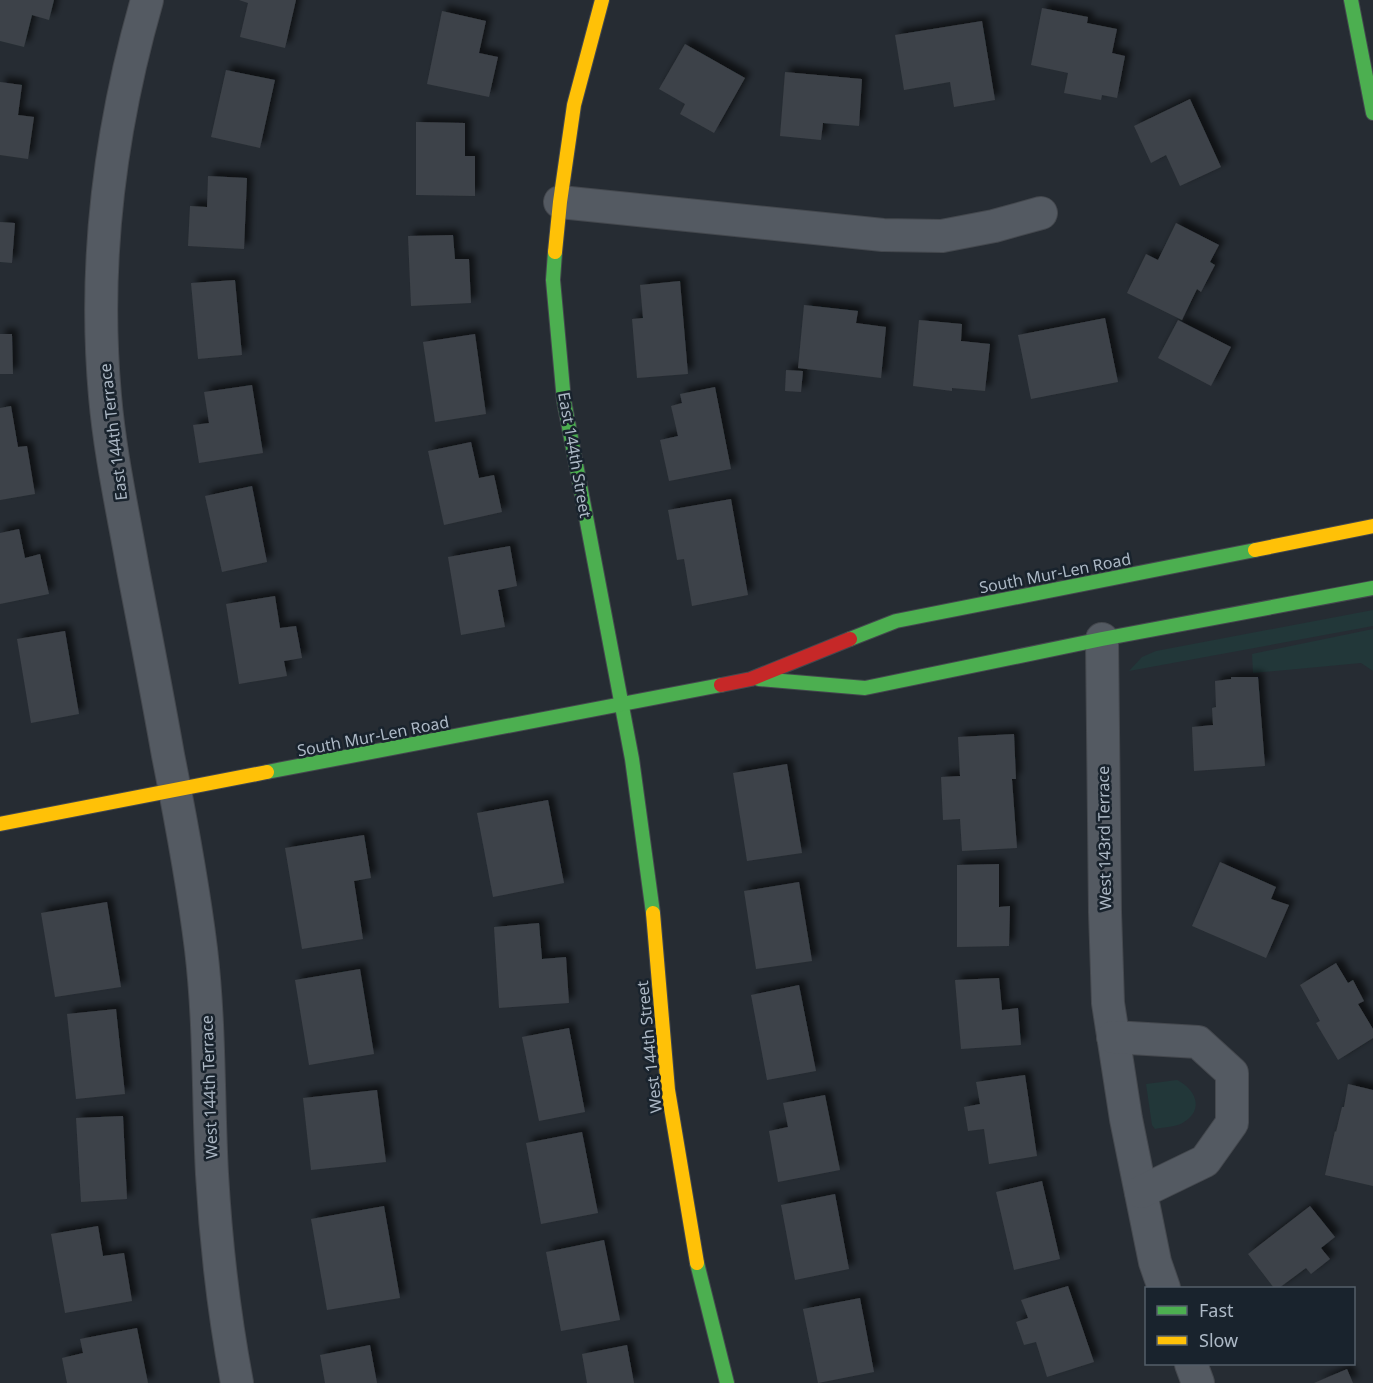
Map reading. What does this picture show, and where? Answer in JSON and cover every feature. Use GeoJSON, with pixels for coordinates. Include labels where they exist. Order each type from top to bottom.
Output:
{"type":"FeatureCollection","features":[{"type":"Feature","properties":{"kind":"main road","name":"East 144th Street"},"geometry":{"type":"LineString","coordinates":[[602,0],[574,105],[560,202],[553,280],[564,401],[621,704]]}},
{"type":"Feature","properties":{"kind":"main road"},"geometry":{"type":"LineString","coordinates":[[1351,0],[1373,113]]}},
{"type":"Feature","properties":{"kind":"main road","name":"South Mur-Len Road"},"geometry":{"type":"LineString","coordinates":[[0,824],[751,679],[896,621],[1373,526]]}},
{"type":"Feature","properties":{"kind":"main road","name":"South Mur-Len Road"},"geometry":{"type":"LineString","coordinates":[[751,679],[865,688],[1102,639],[1373,588]]}},
{"type":"Feature","properties":{"kind":"main road","name":"West 144th Street"},"geometry":{"type":"LineString","coordinates":[[621,704],[632,759],[652,897],[668,1090],[695,1254],[727,1383]]}},
{"type":"Feature","properties":{"kind":"street","name":"East 144th Terrace"},"geometry":{"type":"LineString","coordinates":[[147,0],[125,85],[108,181],[101,285],[105,396],[116,479],[175,791]]}},
{"type":"Feature","properties":{"kind":"street"},"geometry":{"type":"LineString","coordinates":[[560,202],[883,236],[942,236],[994,226],[1041,213]]}},
{"type":"Feature","properties":{"kind":"street","name":"West 143rd Terrace"},"geometry":{"type":"LineString","coordinates":[[1102,639],[1108,1003],[1126,1119],[1155,1262],[1164,1287]]}},
{"type":"Feature","properties":{"kind":"street","name":"West 144th Terrace"},"geometry":{"type":"LineString","coordinates":[[175,791],[186,843],[201,952],[210,1066],[212,1172],[217,1244],[229,1344],[237,1383]]}},
{"type":"Feature","properties":{"kind":"street"},"geometry":{"type":"LineString","coordinates":[[1113,1037],[1198,1042],[1232,1073],[1232,1123],[1205,1161],[1141,1192]]}},
{"type":"Feature","properties":{"kind":"street"},"geometry":{"type":"LineString","coordinates":[[1191,1365],[1198,1383]]}},
{"type":"Feature","properties":{"kind":"green space"},"geometry":{"type":"Polygon","coordinates":[[[1373,610],[1373,626],[1129,671],[1142,657],[1156,651],[1373,610]]]}},
{"type":"Feature","properties":{"kind":"green space"},"geometry":{"type":"Polygon","coordinates":[[[1373,629],[1373,671],[1361,663],[1253,673],[1252,654],[1373,629]]]}},
{"type":"Feature","properties":{"kind":"green space"},"geometry":{"type":"Polygon","coordinates":[[[1177,1080],[1193,1094],[1196,1105],[1194,1111],[1181,1124],[1155,1129],[1152,1125],[1146,1084],[1177,1080]]]}},
{"type":"Feature","properties":{"kind":"building"},"geometry":{"type":"Polygon","coordinates":[[[0,0],[54,0],[49,20],[32,15],[24,47],[0,41],[0,0]]]}},
{"type":"Feature","properties":{"kind":"building"},"geometry":{"type":"Polygon","coordinates":[[[239,0],[296,0],[285,48],[240,37],[248,3],[239,0]]]}},
{"type":"Feature","properties":{"kind":"building"},"geometry":{"type":"Polygon","coordinates":[[[1042,8],[1088,17],[1087,23],[1117,29],[1112,53],[1125,56],[1117,98],[1102,95],[1101,100],[1064,93],[1068,73],[1031,65],[1042,8]]]}},
{"type":"Feature","properties":{"kind":"building"},"geometry":{"type":"Polygon","coordinates":[[[442,11],[486,21],[479,53],[498,57],[489,97],[427,84],[442,11]]]}},
{"type":"Feature","properties":{"kind":"building"},"geometry":{"type":"Polygon","coordinates":[[[982,21],[995,100],[954,107],[950,82],[904,90],[895,35],[982,21]]]}},
{"type":"Feature","properties":{"kind":"building"},"geometry":{"type":"Polygon","coordinates":[[[685,44],[745,78],[714,133],[680,114],[685,104],[659,89],[685,44]]]}},
{"type":"Feature","properties":{"kind":"building"},"geometry":{"type":"Polygon","coordinates":[[[226,70],[275,80],[260,148],[211,137],[226,70]]]}},
{"type":"Feature","properties":{"kind":"building"},"geometry":{"type":"Polygon","coordinates":[[[785,72],[862,79],[859,126],[823,123],[821,140],[780,136],[785,72]]]}},
{"type":"Feature","properties":{"kind":"building"},"geometry":{"type":"Polygon","coordinates":[[[0,82],[22,85],[18,115],[34,117],[28,159],[0,155],[0,82]]]}},
{"type":"Feature","properties":{"kind":"building"},"geometry":{"type":"Polygon","coordinates":[[[1190,99],[1221,167],[1180,186],[1166,155],[1151,163],[1134,126],[1190,99]]]}},
{"type":"Feature","properties":{"kind":"building"},"geometry":{"type":"Polygon","coordinates":[[[416,122],[465,123],[465,156],[475,156],[475,196],[416,195],[416,122]]]}},
{"type":"Feature","properties":{"kind":"building"},"geometry":{"type":"Polygon","coordinates":[[[208,176],[247,178],[244,249],[188,246],[190,206],[207,207],[208,176]]]}},
{"type":"Feature","properties":{"kind":"building"},"geometry":{"type":"Polygon","coordinates":[[[0,222],[15,223],[12,263],[0,262],[0,222]]]}},
{"type":"Feature","properties":{"kind":"building"},"geometry":{"type":"Polygon","coordinates":[[[1176,223],[1219,245],[1210,262],[1215,265],[1201,292],[1197,289],[1182,320],[1127,293],[1146,254],[1158,260],[1176,223]]]}},
{"type":"Feature","properties":{"kind":"building"},"geometry":{"type":"Polygon","coordinates":[[[453,235],[455,259],[469,259],[471,303],[411,306],[408,236],[453,235]]]}},
{"type":"Feature","properties":{"kind":"building"},"geometry":{"type":"Polygon","coordinates":[[[235,280],[242,355],[198,359],[191,283],[235,280]]]}},
{"type":"Feature","properties":{"kind":"building"},"geometry":{"type":"Polygon","coordinates":[[[680,281],[688,374],[637,378],[632,319],[643,318],[640,285],[680,281]]]}},
{"type":"Feature","properties":{"kind":"building"},"geometry":{"type":"Polygon","coordinates":[[[804,305],[858,311],[856,323],[886,327],[881,378],[798,368],[804,305]]]}},
{"type":"Feature","properties":{"kind":"building"},"geometry":{"type":"Polygon","coordinates":[[[1105,318],[1118,382],[1031,399],[1018,335],[1105,318]]]}},
{"type":"Feature","properties":{"kind":"building"},"geometry":{"type":"Polygon","coordinates":[[[919,320],[962,324],[961,341],[990,344],[985,391],[952,388],[952,391],[913,386],[919,320]]]}},
{"type":"Feature","properties":{"kind":"building"},"geometry":{"type":"Polygon","coordinates":[[[1178,320],[1231,347],[1211,386],[1158,358],[1178,320]]]}},
{"type":"Feature","properties":{"kind":"building"},"geometry":{"type":"Polygon","coordinates":[[[0,334],[12,334],[13,374],[0,374],[0,334]]]}},
{"type":"Feature","properties":{"kind":"building"},"geometry":{"type":"Polygon","coordinates":[[[475,334],[486,414],[435,422],[423,342],[475,334]]]}},
{"type":"Feature","properties":{"kind":"building"},"geometry":{"type":"Polygon","coordinates":[[[786,370],[803,371],[801,392],[785,391],[786,370]]]}},
{"type":"Feature","properties":{"kind":"building"},"geometry":{"type":"Polygon","coordinates":[[[252,385],[263,453],[199,463],[193,425],[209,423],[204,392],[252,385]]]}},
{"type":"Feature","properties":{"kind":"building"},"geometry":{"type":"Polygon","coordinates":[[[715,387],[731,469],[669,481],[660,440],[678,436],[671,406],[682,403],[680,394],[715,387]]]}},
{"type":"Feature","properties":{"kind":"building"},"geometry":{"type":"Polygon","coordinates":[[[11,406],[18,447],[27,446],[35,494],[0,500],[0,408],[11,406]]]}},
{"type":"Feature","properties":{"kind":"building"},"geometry":{"type":"Polygon","coordinates":[[[471,442],[479,478],[494,475],[502,512],[444,525],[428,451],[471,442]]]}},
{"type":"Feature","properties":{"kind":"building"},"geometry":{"type":"Polygon","coordinates":[[[252,486],[267,562],[222,572],[205,496],[252,486]]]}},
{"type":"Feature","properties":{"kind":"building"},"geometry":{"type":"Polygon","coordinates":[[[731,499],[748,595],[692,606],[684,559],[677,560],[668,510],[731,499]]]}},
{"type":"Feature","properties":{"kind":"building"},"geometry":{"type":"Polygon","coordinates":[[[19,529],[25,558],[40,554],[49,594],[0,604],[0,533],[19,529]]]}},
{"type":"Feature","properties":{"kind":"building"},"geometry":{"type":"Polygon","coordinates":[[[510,546],[517,586],[498,590],[505,627],[461,635],[448,557],[510,546]]]}},
{"type":"Feature","properties":{"kind":"building"},"geometry":{"type":"Polygon","coordinates":[[[275,596],[280,628],[296,626],[302,658],[284,661],[287,676],[239,684],[226,604],[275,596]]]}},
{"type":"Feature","properties":{"kind":"building"},"geometry":{"type":"Polygon","coordinates":[[[65,631],[79,714],[31,723],[17,639],[65,631]]]}},
{"type":"Feature","properties":{"kind":"building"},"geometry":{"type":"Polygon","coordinates":[[[1231,677],[1258,677],[1265,766],[1194,771],[1192,727],[1213,725],[1212,708],[1216,707],[1215,681],[1231,679],[1231,677]]]}},
{"type":"Feature","properties":{"kind":"building"},"geometry":{"type":"Polygon","coordinates":[[[1014,734],[1016,779],[1012,779],[1017,848],[962,851],[960,819],[943,820],[941,777],[960,776],[958,737],[1014,734]]]}},
{"type":"Feature","properties":{"kind":"building"},"geometry":{"type":"Polygon","coordinates":[[[787,764],[802,853],[747,861],[733,773],[787,764]]]}},
{"type":"Feature","properties":{"kind":"building"},"geometry":{"type":"Polygon","coordinates":[[[548,800],[564,883],[493,897],[477,813],[548,800]]]}},
{"type":"Feature","properties":{"kind":"building"},"geometry":{"type":"Polygon","coordinates":[[[364,835],[371,878],[354,881],[363,939],[302,949],[285,848],[364,835]]]}},
{"type":"Feature","properties":{"kind":"building"},"geometry":{"type":"Polygon","coordinates":[[[1220,862],[1276,887],[1271,899],[1289,905],[1266,958],[1192,926],[1220,862]]]}},
{"type":"Feature","properties":{"kind":"building"},"geometry":{"type":"Polygon","coordinates":[[[999,864],[999,907],[1010,906],[1009,946],[957,947],[957,865],[999,864]]]}},
{"type":"Feature","properties":{"kind":"building"},"geometry":{"type":"Polygon","coordinates":[[[799,882],[812,961],[756,969],[744,891],[799,882]]]}},
{"type":"Feature","properties":{"kind":"building"},"geometry":{"type":"Polygon","coordinates":[[[107,902],[121,987],[55,997],[41,913],[107,902]]]}},
{"type":"Feature","properties":{"kind":"building"},"geometry":{"type":"Polygon","coordinates":[[[539,923],[542,959],[566,957],[569,1003],[499,1008],[494,927],[539,923]]]}},
{"type":"Feature","properties":{"kind":"building"},"geometry":{"type":"Polygon","coordinates":[[[1336,963],[1348,983],[1353,980],[1364,1001],[1358,1004],[1373,1029],[1373,1038],[1338,1060],[1316,1023],[1320,1021],[1300,985],[1336,963]]]}},
{"type":"Feature","properties":{"kind":"building"},"geometry":{"type":"Polygon","coordinates":[[[360,969],[374,1054],[309,1065],[295,980],[360,969]]]}},
{"type":"Feature","properties":{"kind":"building"},"geometry":{"type":"Polygon","coordinates":[[[999,978],[1002,1010],[1018,1008],[1021,1045],[961,1049],[955,980],[999,978]]]}},
{"type":"Feature","properties":{"kind":"building"},"geometry":{"type":"Polygon","coordinates":[[[799,985],[816,1071],[767,1080],[751,995],[799,985]]]}},
{"type":"Feature","properties":{"kind":"building"},"geometry":{"type":"Polygon","coordinates":[[[116,1009],[125,1094],[76,1099],[67,1014],[116,1009]]]}},
{"type":"Feature","properties":{"kind":"building"},"geometry":{"type":"Polygon","coordinates":[[[569,1028],[585,1112],[539,1121],[522,1037],[569,1028]]]}},
{"type":"Feature","properties":{"kind":"building"},"geometry":{"type":"Polygon","coordinates":[[[1025,1075],[1037,1156],[989,1164],[984,1129],[968,1131],[964,1107],[980,1104],[976,1082],[1025,1075]]]}},
{"type":"Feature","properties":{"kind":"building"},"geometry":{"type":"Polygon","coordinates":[[[1348,1084],[1373,1090],[1373,1186],[1325,1175],[1348,1084]]]}},
{"type":"Feature","properties":{"kind":"building"},"geometry":{"type":"Polygon","coordinates":[[[377,1090],[386,1162],[311,1170],[303,1098],[377,1090]]]}},
{"type":"Feature","properties":{"kind":"building"},"geometry":{"type":"Polygon","coordinates":[[[825,1095],[840,1170],[778,1182],[769,1131],[788,1127],[783,1103],[825,1095]]]}},
{"type":"Feature","properties":{"kind":"building"},"geometry":{"type":"Polygon","coordinates":[[[123,1116],[127,1199],[81,1202],[76,1118],[123,1116]]]}},
{"type":"Feature","properties":{"kind":"building"},"geometry":{"type":"Polygon","coordinates":[[[582,1132],[598,1213],[541,1224],[526,1143],[582,1132]]]}},
{"type":"Feature","properties":{"kind":"building"},"geometry":{"type":"Polygon","coordinates":[[[1042,1181],[1060,1259],[1014,1270],[996,1192],[1042,1181]]]}},
{"type":"Feature","properties":{"kind":"building"},"geometry":{"type":"Polygon","coordinates":[[[835,1194],[849,1269],[795,1280],[781,1205],[835,1194]]]}},
{"type":"Feature","properties":{"kind":"building"},"geometry":{"type":"Polygon","coordinates":[[[384,1206],[400,1298],[327,1310],[311,1219],[384,1206]]]}},
{"type":"Feature","properties":{"kind":"building"},"geometry":{"type":"Polygon","coordinates":[[[1310,1206],[1335,1237],[1321,1248],[1330,1259],[1311,1274],[1306,1268],[1280,1287],[1273,1287],[1248,1254],[1310,1206]]]}},
{"type":"Feature","properties":{"kind":"building"},"geometry":{"type":"Polygon","coordinates":[[[98,1226],[103,1256],[124,1253],[132,1301],[65,1313],[51,1234],[98,1226]]]}},
{"type":"Feature","properties":{"kind":"building"},"geometry":{"type":"Polygon","coordinates":[[[604,1240],[620,1320],[561,1331],[546,1252],[604,1240]]]}},
{"type":"Feature","properties":{"kind":"building"},"geometry":{"type":"Polygon","coordinates":[[[1068,1286],[1094,1362],[1047,1377],[1036,1342],[1024,1345],[1016,1322],[1028,1318],[1021,1300],[1068,1286]]]}},
{"type":"Feature","properties":{"kind":"building"},"geometry":{"type":"Polygon","coordinates":[[[860,1298],[874,1372],[818,1383],[803,1309],[860,1298]]]}},
{"type":"Feature","properties":{"kind":"building"},"geometry":{"type":"Polygon","coordinates":[[[137,1328],[148,1383],[67,1383],[62,1358],[83,1353],[80,1339],[137,1328]]]}},
{"type":"Feature","properties":{"kind":"building"},"geometry":{"type":"Polygon","coordinates":[[[370,1345],[377,1383],[325,1383],[320,1355],[370,1345]]]}},
{"type":"Feature","properties":{"kind":"building"},"geometry":{"type":"Polygon","coordinates":[[[627,1345],[634,1383],[587,1383],[582,1354],[627,1345]]]}},
{"type":"Feature","properties":{"kind":"building"},"geometry":{"type":"Polygon","coordinates":[[[1347,1369],[1353,1383],[1314,1383],[1347,1369]]]}},
{"type":"Feature","properties":{"kind":"traffic: fast"},"geometry":{"type":"LineString","coordinates":[[1351,0],[1373,113]]}},
{"type":"Feature","properties":{"kind":"traffic: fast"},"geometry":{"type":"LineString","coordinates":[[555,252],[553,280],[564,401],[632,759],[653,913]]}},
{"type":"Feature","properties":{"kind":"traffic: fast"},"geometry":{"type":"LineString","coordinates":[[850,639],[896,621],[1255,550]]}},
{"type":"Feature","properties":{"kind":"traffic: fast"},"geometry":{"type":"LineString","coordinates":[[759,679],[865,688],[1102,639],[1373,588]]}},
{"type":"Feature","properties":{"kind":"traffic: fast"},"geometry":{"type":"LineString","coordinates":[[267,772],[721,685]]}},
{"type":"Feature","properties":{"kind":"traffic: fast"},"geometry":{"type":"LineString","coordinates":[[697,1263],[727,1383]]}},
{"type":"Feature","properties":{"kind":"traffic: slow"},"geometry":{"type":"LineString","coordinates":[[555,252],[574,105],[602,0]]}},
{"type":"Feature","properties":{"kind":"traffic: slow"},"geometry":{"type":"LineString","coordinates":[[1255,550],[1373,526]]}},
{"type":"Feature","properties":{"kind":"traffic: slow"},"geometry":{"type":"LineString","coordinates":[[0,824],[267,772]]}},
{"type":"Feature","properties":{"kind":"traffic: slow"},"geometry":{"type":"LineString","coordinates":[[653,913],[668,1090],[697,1263]]}},
{"type":"Feature","properties":{"kind":"traffic: jam"},"geometry":{"type":"LineString","coordinates":[[721,685],[751,679],[850,639]]}}]}
